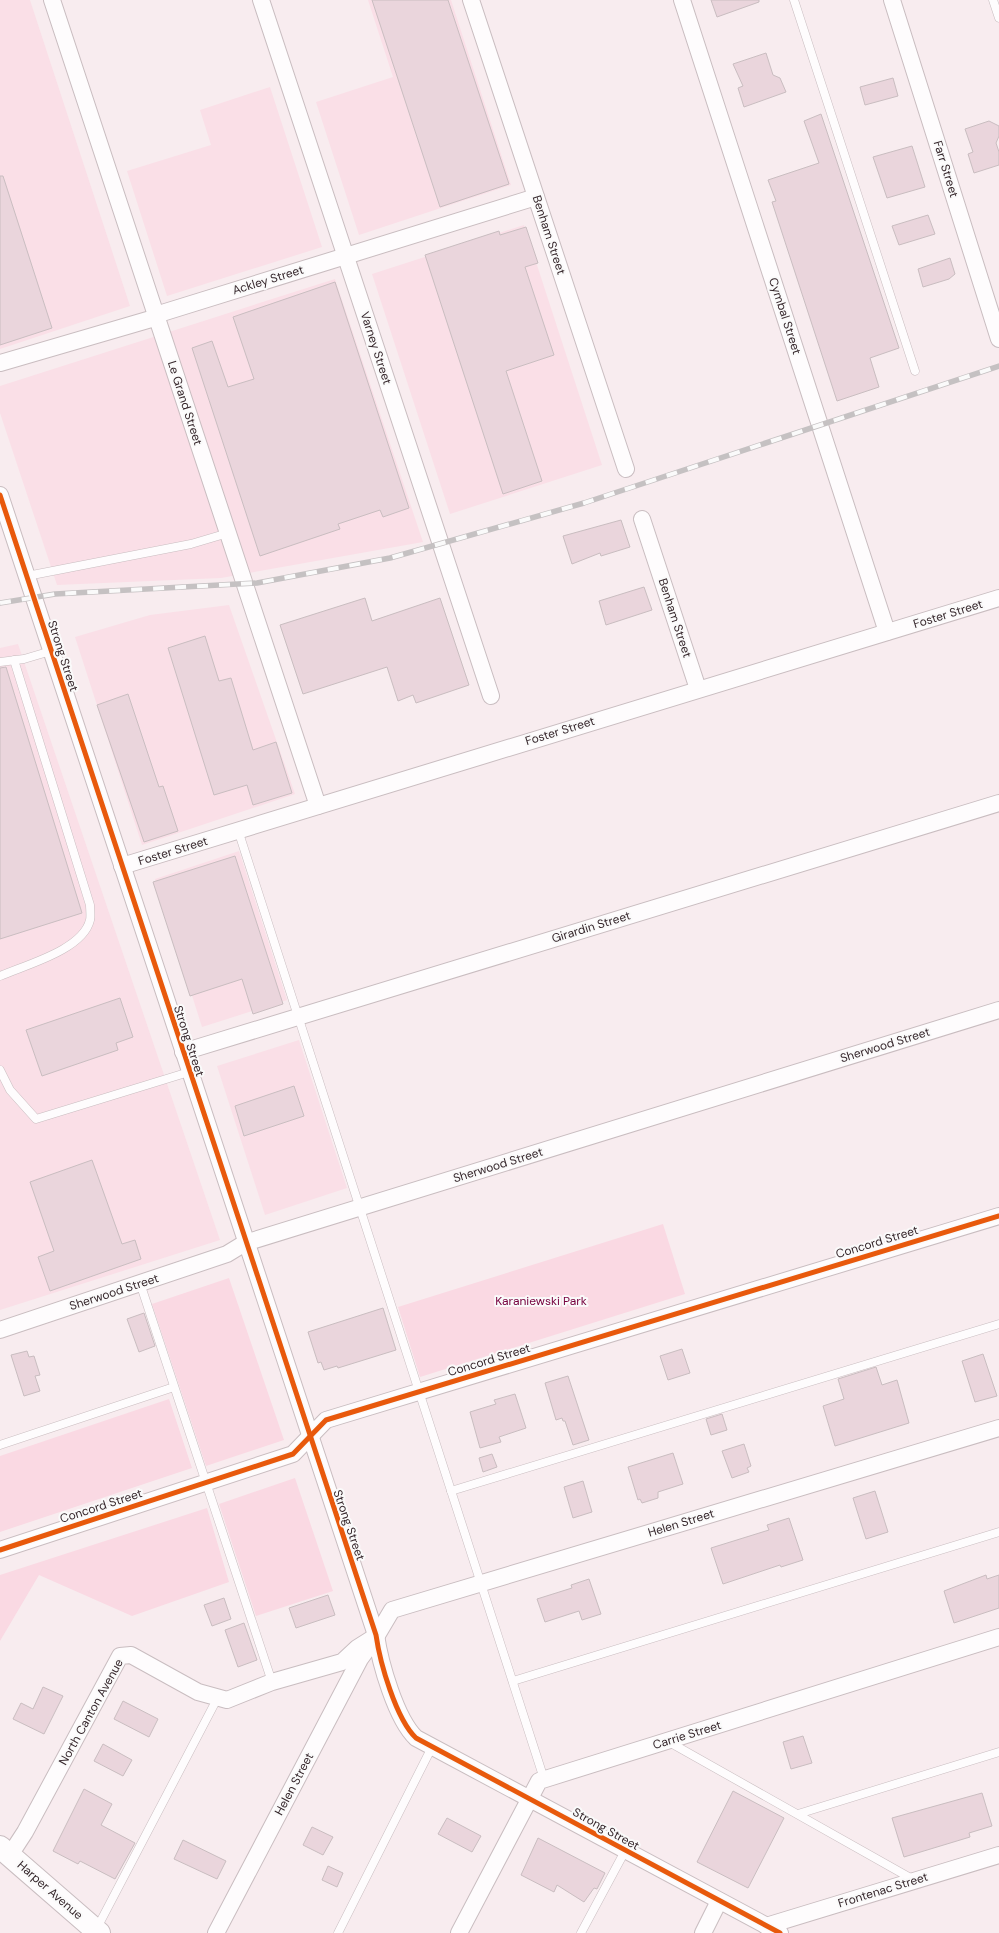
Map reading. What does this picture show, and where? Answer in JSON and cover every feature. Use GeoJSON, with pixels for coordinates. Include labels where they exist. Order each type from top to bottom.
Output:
{"type":"FeatureCollection","features":[{"type":"Feature","properties":{"kind":"street","name":"Le Grand Street"},"geometry":{"type":"LineString","coordinates":[[52,0],[318,806]]}},
{"type":"Feature","properties":{"kind":"street","name":"Varney Street"},"geometry":{"type":"LineString","coordinates":[[261,0],[490,696]]}},
{"type":"Feature","properties":{"kind":"street","name":"Benham Street"},"geometry":{"type":"LineString","coordinates":[[471,0],[626,469]]}},
{"type":"Feature","properties":{"kind":"street","name":"Cymbal Street"},"geometry":{"type":"LineString","coordinates":[[682,0],[887,632]]}},
{"type":"Feature","properties":{"kind":"street","name":"Farr Street"},"geometry":{"type":"LineString","coordinates":[[892,0],[999,339]]}},
{"type":"Feature","properties":{"kind":"street","name":"Ackley Street"},"geometry":{"type":"LineString","coordinates":[[0,363],[536,197]]}},
{"type":"Feature","properties":{"kind":"street","name":"Strong Street"},"geometry":{"type":"LineString","coordinates":[[0,495],[9,531],[27,576],[182,1052],[376,1636],[393,1699],[407,1729],[416,1738],[432,1747],[773,1929]]}},
{"type":"Feature","properties":{"kind":"street","name":"Benham Street"},"geometry":{"type":"LineString","coordinates":[[642,519],[698,689]]}},
{"type":"Feature","properties":{"kind":"street","name":"Foster Street"},"geometry":{"type":"LineString","coordinates":[[122,866],[999,598]]}},
{"type":"Feature","properties":{"kind":"street","name":"Girardin Street"},"geometry":{"type":"LineString","coordinates":[[182,1052],[999,803]]}},
{"type":"Feature","properties":{"kind":"street","name":"Sherwood Street"},"geometry":{"type":"LineString","coordinates":[[0,1330],[227,1254],[245,1243],[999,1010]]}},
{"type":"Feature","properties":{"kind":"street","name":"Concord Street"},"geometry":{"type":"LineString","coordinates":[[0,1550],[293,1454],[326,1420],[999,1216]]}},
{"type":"Feature","properties":{"kind":"street","name":"Helen Street"},"geometry":{"type":"LineString","coordinates":[[216,1933],[360,1660],[392,1610],[999,1428]]}},
{"type":"Feature","properties":{"kind":"street","name":"North Canton Avenue"},"geometry":{"type":"LineString","coordinates":[[5,1851],[25,1832],[119,1656],[131,1655],[191,1689],[217,1699],[231,1700],[272,1682],[342,1662],[376,1636]]}},
{"type":"Feature","properties":{"kind":"street","name":"Carrie Street"},"geometry":{"type":"LineString","coordinates":[[544,1779],[999,1637]]}},
{"type":"Feature","properties":{"kind":"street"},"geometry":{"type":"LineString","coordinates":[[459,1933],[529,1798],[539,1781],[544,1779]]}},
{"type":"Feature","properties":{"kind":"street","name":"Harper Avenue"},"geometry":{"type":"LineString","coordinates":[[5,1851],[97,1931]]}},
{"type":"Feature","properties":{"kind":"street","name":"Frontenac Street"},"geometry":{"type":"LineString","coordinates":[[773,1929],[915,1880],[999,1855]]}},
{"type":"Feature","properties":{"kind":"street"},"geometry":{"type":"LineString","coordinates":[[703,1933],[719,1901]]}},
{"type":"Feature","properties":{"kind":"lane"},"geometry":{"type":"LineString","coordinates":[[794,0],[915,371]]}},
{"type":"Feature","properties":{"kind":"lane"},"geometry":{"type":"LineString","coordinates":[[993,0],[999,18]]}},
{"type":"Feature","properties":{"kind":"lane"},"geometry":{"type":"LineString","coordinates":[[27,576],[191,544],[228,533]]}},
{"type":"Feature","properties":{"kind":"lane"},"geometry":{"type":"LineString","coordinates":[[0,662],[51,651]]}},
{"type":"Feature","properties":{"kind":"lane"},"geometry":{"type":"LineString","coordinates":[[0,976],[70,946],[80,938],[90,921],[90,905],[14,660]]}},
{"type":"Feature","properties":{"kind":"lane"},"geometry":{"type":"LineString","coordinates":[[238,830],[544,1779]]}},
{"type":"Feature","properties":{"kind":"lane"},"geometry":{"type":"LineString","coordinates":[[0,1070],[10,1090],[36,1119],[189,1072]]}},
{"type":"Feature","properties":{"kind":"lane"},"geometry":{"type":"LineString","coordinates":[[140,1283],[272,1682]]}},
{"type":"Feature","properties":{"kind":"lane"},"geometry":{"type":"LineString","coordinates":[[451,1491],[999,1324]]}},
{"type":"Feature","properties":{"kind":"lane"},"geometry":{"type":"LineString","coordinates":[[0,1445],[174,1387]]}},
{"type":"Feature","properties":{"kind":"lane"},"geometry":{"type":"LineString","coordinates":[[513,1680],[999,1532]]}},
{"type":"Feature","properties":{"kind":"lane"},"geometry":{"type":"LineString","coordinates":[[97,1931],[217,1699]]}},
{"type":"Feature","properties":{"kind":"lane"},"geometry":{"type":"LineString","coordinates":[[667,1741],[915,1880]]}},
{"type":"Feature","properties":{"kind":"lane"},"geometry":{"type":"LineString","coordinates":[[338,1933],[432,1747]]}},
{"type":"Feature","properties":{"kind":"lane"},"geometry":{"type":"LineString","coordinates":[[798,1814],[999,1752]]}},
{"type":"Feature","properties":{"kind":"lane"},"geometry":{"type":"LineString","coordinates":[[581,1933],[625,1851]]}},
{"type":"Feature","properties":{"kind":"shaded area"},"geometry":{"type":"Polygon","coordinates":[[[0,0],[30,0],[130,306],[0,349],[0,0]]]}},
{"type":"Feature","properties":{"kind":"shaded area"},"geometry":{"type":"Polygon","coordinates":[[[368,0],[451,0],[511,185],[359,235],[316,102],[393,77],[368,0]]]}},
{"type":"Feature","properties":{"kind":"shaded area"},"geometry":{"type":"Polygon","coordinates":[[[270,87],[322,247],[167,296],[127,171],[211,145],[200,110],[270,87]]]}},
{"type":"Feature","properties":{"kind":"shaded area"},"geometry":{"type":"Polygon","coordinates":[[[524,225],[602,465],[450,514],[372,274],[524,225]]]}},
{"type":"Feature","properties":{"kind":"shaded area"},"geometry":{"type":"Polygon","coordinates":[[[335,279],[423,542],[221,578],[57,585],[0,413],[0,386],[335,279]]]}},
{"type":"Feature","properties":{"kind":"shaded area"},"geometry":{"type":"Polygon","coordinates":[[[229,605],[295,794],[142,845],[75,637],[150,615],[229,605]]]}},
{"type":"Feature","properties":{"kind":"shaded area"},"geometry":{"type":"Polygon","coordinates":[[[18,644],[220,1240],[0,1310],[0,648],[18,644]]]}},
{"type":"Feature","properties":{"kind":"shaded area"},"geometry":{"type":"Polygon","coordinates":[[[239,851],[287,1000],[202,1027],[155,879],[239,851]]]}},
{"type":"Feature","properties":{"kind":"shaded area"},"geometry":{"type":"Polygon","coordinates":[[[299,1040],[347,1188],[265,1215],[217,1066],[299,1040]]]}},
{"type":"Feature","properties":{"kind":"green space","name":"Karaniewski Park"},"geometry":{"type":"Polygon","coordinates":[[[663,1224],[685,1294],[420,1377],[398,1307],[663,1224]]]}},
{"type":"Feature","properties":{"kind":"green space"},"geometry":{"type":"Polygon","coordinates":[[[229,1278],[284,1440],[206,1466],[152,1304],[229,1278]]]}},
{"type":"Feature","properties":{"kind":"green space"},"geometry":{"type":"Polygon","coordinates":[[[169,1399],[192,1468],[0,1532],[0,1456],[169,1399]]]}},
{"type":"Feature","properties":{"kind":"green space"},"geometry":{"type":"Polygon","coordinates":[[[295,1478],[333,1591],[256,1616],[219,1504],[295,1478]]]}},
{"type":"Feature","properties":{"kind":"green space"},"geometry":{"type":"Polygon","coordinates":[[[207,1508],[229,1582],[132,1616],[39,1575],[0,1641],[0,1575],[207,1508]]]}},
{"type":"Feature","properties":{"kind":"building"},"geometry":{"type":"Polygon","coordinates":[[[372,0],[448,0],[509,184],[440,207],[372,0]]]}},
{"type":"Feature","properties":{"kind":"building"},"geometry":{"type":"Polygon","coordinates":[[[711,0],[759,0],[759,2],[717,17],[711,0]]]}},
{"type":"Feature","properties":{"kind":"building"},"geometry":{"type":"Polygon","coordinates":[[[766,53],[773,75],[780,78],[786,92],[744,107],[738,88],[743,86],[733,64],[766,53]]]}},
{"type":"Feature","properties":{"kind":"building"},"geometry":{"type":"Polygon","coordinates":[[[893,78],[898,96],[865,105],[860,87],[893,78]]]}},
{"type":"Feature","properties":{"kind":"building"},"geometry":{"type":"Polygon","coordinates":[[[821,114],[899,348],[870,358],[879,387],[837,401],[772,202],[776,201],[768,180],[819,163],[804,121],[821,114]]]}},
{"type":"Feature","properties":{"kind":"building"},"geometry":{"type":"Polygon","coordinates":[[[989,121],[999,126],[999,136],[996,143],[999,152],[999,165],[974,173],[968,154],[973,152],[965,129],[989,121]]]}},
{"type":"Feature","properties":{"kind":"building"},"geometry":{"type":"Polygon","coordinates":[[[912,146],[925,187],[887,198],[873,157],[912,146]]]}},
{"type":"Feature","properties":{"kind":"building"},"geometry":{"type":"Polygon","coordinates":[[[0,176],[3,176],[52,328],[0,345],[0,176]]]}},
{"type":"Feature","properties":{"kind":"building"},"geometry":{"type":"Polygon","coordinates":[[[928,215],[935,234],[899,245],[892,226],[928,215]]]}},
{"type":"Feature","properties":{"kind":"building"},"geometry":{"type":"Polygon","coordinates":[[[526,227],[538,263],[525,267],[554,355],[506,371],[542,481],[503,494],[425,255],[499,231],[500,235],[526,227]]]}},
{"type":"Feature","properties":{"kind":"building"},"geometry":{"type":"Polygon","coordinates":[[[950,258],[955,274],[949,279],[923,287],[918,269],[950,258]]]}},
{"type":"Feature","properties":{"kind":"building"},"geometry":{"type":"Polygon","coordinates":[[[335,282],[409,508],[383,517],[380,510],[338,524],[340,529],[260,556],[192,348],[212,341],[228,387],[254,379],[233,317],[335,282]]]}},
{"type":"Feature","properties":{"kind":"building"},"geometry":{"type":"Polygon","coordinates":[[[621,520],[630,547],[601,556],[600,553],[572,564],[563,536],[621,520]]]}},
{"type":"Feature","properties":{"kind":"building"},"geometry":{"type":"Polygon","coordinates":[[[644,587],[652,610],[606,625],[599,601],[644,587]]]}},
{"type":"Feature","properties":{"kind":"building"},"geometry":{"type":"Polygon","coordinates":[[[365,598],[372,621],[440,598],[469,685],[416,703],[413,695],[398,701],[387,667],[303,694],[280,625],[365,598]]]}},
{"type":"Feature","properties":{"kind":"building"},"geometry":{"type":"Polygon","coordinates":[[[205,636],[219,681],[231,678],[253,750],[276,742],[292,793],[253,805],[247,785],[214,795],[168,648],[205,636]]]}},
{"type":"Feature","properties":{"kind":"building"},"geometry":{"type":"Polygon","coordinates":[[[6,667],[82,913],[0,939],[0,668],[6,667]]]}},
{"type":"Feature","properties":{"kind":"building"},"geometry":{"type":"Polygon","coordinates":[[[128,694],[159,787],[163,786],[178,831],[144,842],[97,705],[128,694]]]}},
{"type":"Feature","properties":{"kind":"building"},"geometry":{"type":"Polygon","coordinates":[[[235,856],[283,1004],[253,1014],[242,979],[190,996],[153,882],[235,856]]]}},
{"type":"Feature","properties":{"kind":"building"},"geometry":{"type":"Polygon","coordinates":[[[120,998],[133,1037],[116,1043],[118,1050],[42,1076],[26,1030],[120,998]]]}},
{"type":"Feature","properties":{"kind":"building"},"geometry":{"type":"Polygon","coordinates":[[[294,1086],[304,1116],[244,1136],[235,1106],[294,1086]]]}},
{"type":"Feature","properties":{"kind":"building"},"geometry":{"type":"Polygon","coordinates":[[[92,1160],[122,1244],[135,1240],[141,1259],[50,1291],[38,1257],[54,1251],[30,1182],[92,1160]]]}},
{"type":"Feature","properties":{"kind":"building"},"geometry":{"type":"Polygon","coordinates":[[[383,1308],[396,1350],[338,1368],[337,1366],[324,1370],[321,1362],[318,1363],[308,1332],[383,1308]]]}},
{"type":"Feature","properties":{"kind":"building"},"geometry":{"type":"Polygon","coordinates":[[[144,1313],[155,1346],[139,1352],[127,1319],[144,1313]]]}},
{"type":"Feature","properties":{"kind":"building"},"geometry":{"type":"Polygon","coordinates":[[[682,1349],[690,1373],[668,1380],[660,1356],[682,1349]]]}},
{"type":"Feature","properties":{"kind":"building"},"geometry":{"type":"Polygon","coordinates":[[[27,1351],[29,1357],[34,1356],[40,1375],[35,1376],[40,1391],[24,1396],[11,1355],[27,1351]]]}},
{"type":"Feature","properties":{"kind":"building"},"geometry":{"type":"Polygon","coordinates":[[[983,1354],[997,1396],[975,1402],[962,1361],[983,1354]]]}},
{"type":"Feature","properties":{"kind":"building"},"geometry":{"type":"Polygon","coordinates":[[[876,1367],[882,1385],[897,1380],[909,1423],[835,1446],[823,1406],[844,1399],[838,1379],[876,1367]]]}},
{"type":"Feature","properties":{"kind":"building"},"geometry":{"type":"Polygon","coordinates":[[[568,1376],[589,1440],[573,1445],[565,1421],[562,1418],[556,1420],[545,1383],[568,1376]]]}},
{"type":"Feature","properties":{"kind":"building"},"geometry":{"type":"Polygon","coordinates":[[[515,1394],[526,1428],[499,1437],[501,1442],[480,1448],[470,1412],[496,1404],[494,1400],[515,1394]]]}},
{"type":"Feature","properties":{"kind":"building"},"geometry":{"type":"Polygon","coordinates":[[[722,1414],[727,1430],[711,1435],[706,1419],[722,1414]]]}},
{"type":"Feature","properties":{"kind":"building"},"geometry":{"type":"Polygon","coordinates":[[[744,1444],[751,1466],[747,1468],[749,1472],[732,1478],[722,1451],[744,1444]]]}},
{"type":"Feature","properties":{"kind":"building"},"geometry":{"type":"Polygon","coordinates":[[[673,1453],[683,1484],[658,1492],[658,1498],[642,1503],[640,1499],[638,1500],[628,1467],[673,1453]]]}},
{"type":"Feature","properties":{"kind":"building"},"geometry":{"type":"Polygon","coordinates":[[[492,1454],[497,1467],[483,1472],[479,1458],[492,1454]]]}},
{"type":"Feature","properties":{"kind":"building"},"geometry":{"type":"Polygon","coordinates":[[[583,1481],[592,1512],[573,1518],[564,1487],[583,1481]]]}},
{"type":"Feature","properties":{"kind":"building"},"geometry":{"type":"Polygon","coordinates":[[[875,1491],[888,1532],[866,1539],[853,1498],[875,1491]]]}},
{"type":"Feature","properties":{"kind":"building"},"geometry":{"type":"Polygon","coordinates":[[[789,1518],[803,1560],[781,1567],[780,1565],[723,1584],[711,1548],[769,1530],[767,1525],[789,1518]]]}},
{"type":"Feature","properties":{"kind":"building"},"geometry":{"type":"Polygon","coordinates":[[[986,1575],[987,1579],[999,1575],[999,1608],[954,1623],[944,1591],[986,1575]]]}},
{"type":"Feature","properties":{"kind":"building"},"geometry":{"type":"Polygon","coordinates":[[[589,1579],[601,1614],[582,1620],[579,1611],[545,1622],[537,1599],[572,1588],[571,1585],[589,1579]]]}},
{"type":"Feature","properties":{"kind":"building"},"geometry":{"type":"Polygon","coordinates":[[[328,1595],[335,1615],[296,1628],[289,1608],[328,1595]]]}},
{"type":"Feature","properties":{"kind":"building"},"geometry":{"type":"Polygon","coordinates":[[[224,1598],[231,1619],[212,1626],[204,1605],[224,1598]]]}},
{"type":"Feature","properties":{"kind":"building"},"geometry":{"type":"Polygon","coordinates":[[[244,1623],[257,1660],[238,1667],[225,1630],[244,1623]]]}},
{"type":"Feature","properties":{"kind":"building"},"geometry":{"type":"Polygon","coordinates":[[[43,1687],[63,1696],[44,1734],[13,1719],[21,1703],[33,1709],[43,1687]]]}},
{"type":"Feature","properties":{"kind":"building"},"geometry":{"type":"Polygon","coordinates":[[[123,1701],[158,1719],[149,1737],[114,1719],[123,1701]]]}},
{"type":"Feature","properties":{"kind":"building"},"geometry":{"type":"Polygon","coordinates":[[[803,1736],[812,1763],[791,1769],[783,1742],[803,1736]]]}},
{"type":"Feature","properties":{"kind":"building"},"geometry":{"type":"Polygon","coordinates":[[[103,1744],[132,1760],[123,1776],[94,1761],[103,1744]]]}},
{"type":"Feature","properties":{"kind":"building"},"geometry":{"type":"Polygon","coordinates":[[[84,1789],[112,1804],[101,1825],[135,1843],[115,1879],[80,1861],[78,1864],[53,1851],[84,1789]]]}},
{"type":"Feature","properties":{"kind":"building"},"geometry":{"type":"Polygon","coordinates":[[[733,1791],[784,1818],[748,1888],[697,1862],[733,1791]]]}},
{"type":"Feature","properties":{"kind":"building"},"geometry":{"type":"Polygon","coordinates":[[[982,1793],[992,1826],[969,1833],[970,1837],[904,1857],[892,1818],[982,1793]]]}},
{"type":"Feature","properties":{"kind":"building"},"geometry":{"type":"Polygon","coordinates":[[[447,1818],[481,1836],[472,1852],[438,1834],[447,1818]]]}},
{"type":"Feature","properties":{"kind":"building"},"geometry":{"type":"Polygon","coordinates":[[[312,1827],[333,1837],[323,1855],[303,1845],[312,1827]]]}},
{"type":"Feature","properties":{"kind":"building"},"geometry":{"type":"Polygon","coordinates":[[[538,1838],[605,1873],[597,1889],[594,1888],[584,1902],[557,1885],[554,1892],[521,1875],[538,1838]]]}},
{"type":"Feature","properties":{"kind":"building"},"geometry":{"type":"Polygon","coordinates":[[[183,1840],[226,1861],[217,1879],[174,1859],[183,1840]]]}},
{"type":"Feature","properties":{"kind":"building"},"geometry":{"type":"Polygon","coordinates":[[[328,1866],[343,1873],[337,1887],[322,1880],[328,1866]]]}},
{"type":"Feature","properties":{"kind":"railway"},"geometry":{"type":"LineString","coordinates":[[0,603],[55,594],[257,583],[390,558],[584,503],[999,366]]}},
{"type":"Feature","properties":{"kind":"cycle path"},"geometry":{"type":"LineString","coordinates":[[0,495],[376,1635],[390,1690],[402,1718],[416,1738],[780,1933]]}},
{"type":"Feature","properties":{"kind":"cycle path"},"geometry":{"type":"LineString","coordinates":[[0,1550],[293,1454],[326,1420],[999,1216]]}}]}
